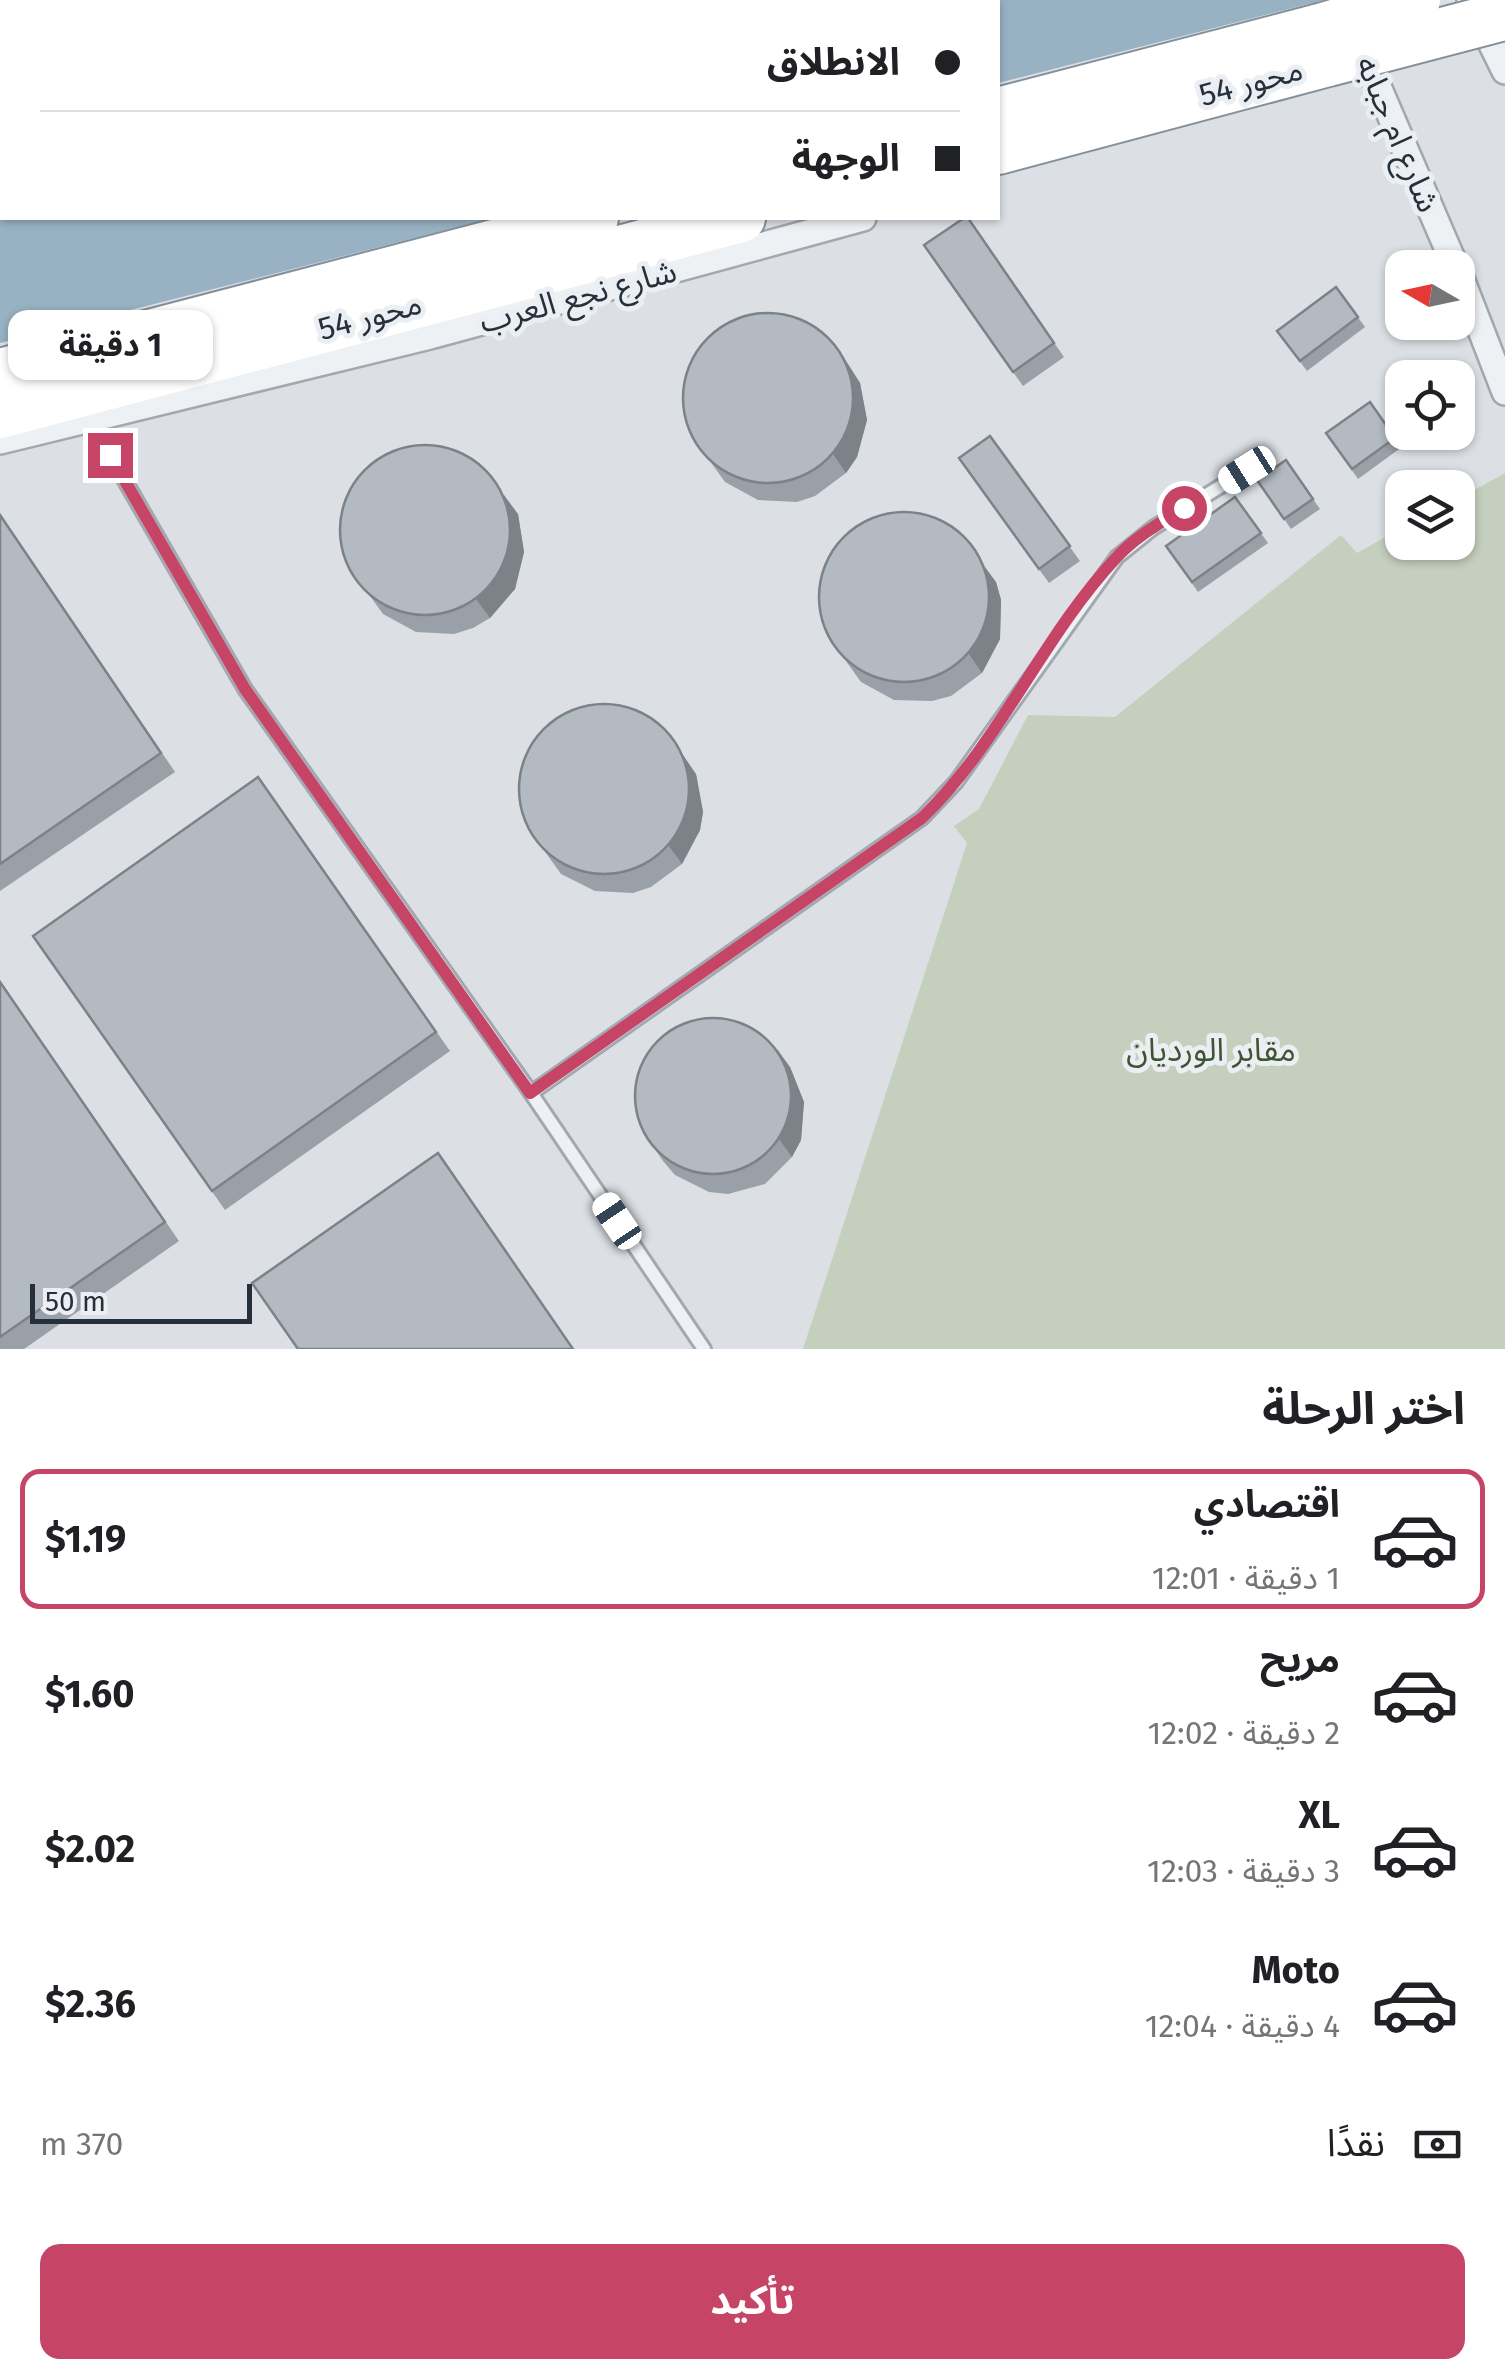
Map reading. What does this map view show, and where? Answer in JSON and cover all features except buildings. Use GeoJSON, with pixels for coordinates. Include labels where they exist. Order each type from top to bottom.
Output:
{"type":"FeatureCollection","features":[{"type":"Feature","properties":{"kind":"highway","name":"محور 54"},"geometry":{"type":"LineString","coordinates":[[1000,149],[1416,0]]}},
{"type":"Feature","properties":{"kind":"highway","name":"محور 54"},"geometry":{"type":"LineString","coordinates":[[1000,112],[1330,30],[1496,34]]}},
{"type":"Feature","properties":{"kind":"highway","name":"محور 54"},"geometry":{"type":"LineString","coordinates":[[0,372],[586,220]]}},
{"type":"Feature","properties":{"kind":"highway","name":"محور 54"},"geometry":{"type":"LineString","coordinates":[[0,414],[733,220]]}},
{"type":"Feature","properties":{"kind":"street","name":"شارع ام جبابه"},"geometry":{"type":"LineString","coordinates":[[1330,30],[1446,250]]}},
{"type":"Feature","properties":{"kind":"street","name":"شارع نجع العرب"},"geometry":{"type":"LineString","coordinates":[[0,441],[91,422],[430,336],[856,220]]}},
{"type":"Feature","properties":{"kind":"street","name":"شارع ام جبابه"},"geometry":{"type":"LineString","coordinates":[[1475,316],[1505,392]]}},
{"type":"Feature","properties":{"kind":"lane"},"geometry":{"type":"LineString","coordinates":[[91,422],[245,689],[530,1093],[704,1349]]}},
{"type":"Feature","properties":{"kind":"lane"},"geometry":{"type":"LineString","coordinates":[[530,1093],[922,818],[956,782],[1117,556],[1153,528],[1247,470]]}},
{"type":"Feature","properties":{"kind":"green space","name":"مقابر الورديان"},"geometry":{"type":"Polygon","coordinates":[[[1505,473],[1505,1349],[803,1349],[967,843],[954,826],[979,809],[1028,715],[1115,717],[1341,535],[1357,553],[1385,537],[1385,560],[1475,560],[1475,490],[1505,473]]]}},
{"type":"Feature","properties":{"kind":"water"},"geometry":{"type":"Polygon","coordinates":[[[1000,0],[1324,0],[1000,82],[1000,0]]]}},
{"type":"Feature","properties":{"kind":"water"},"geometry":{"type":"Polygon","coordinates":[[[0,220],[486,220],[0,343],[0,220]]]}},
{"type":"Feature","properties":{"kind":"route"},"geometry":{"type":"LineString","coordinates":[[110,455],[245,689],[530,1093],[922,818],[956,782],[1117,556],[1184,508]]}}]}
